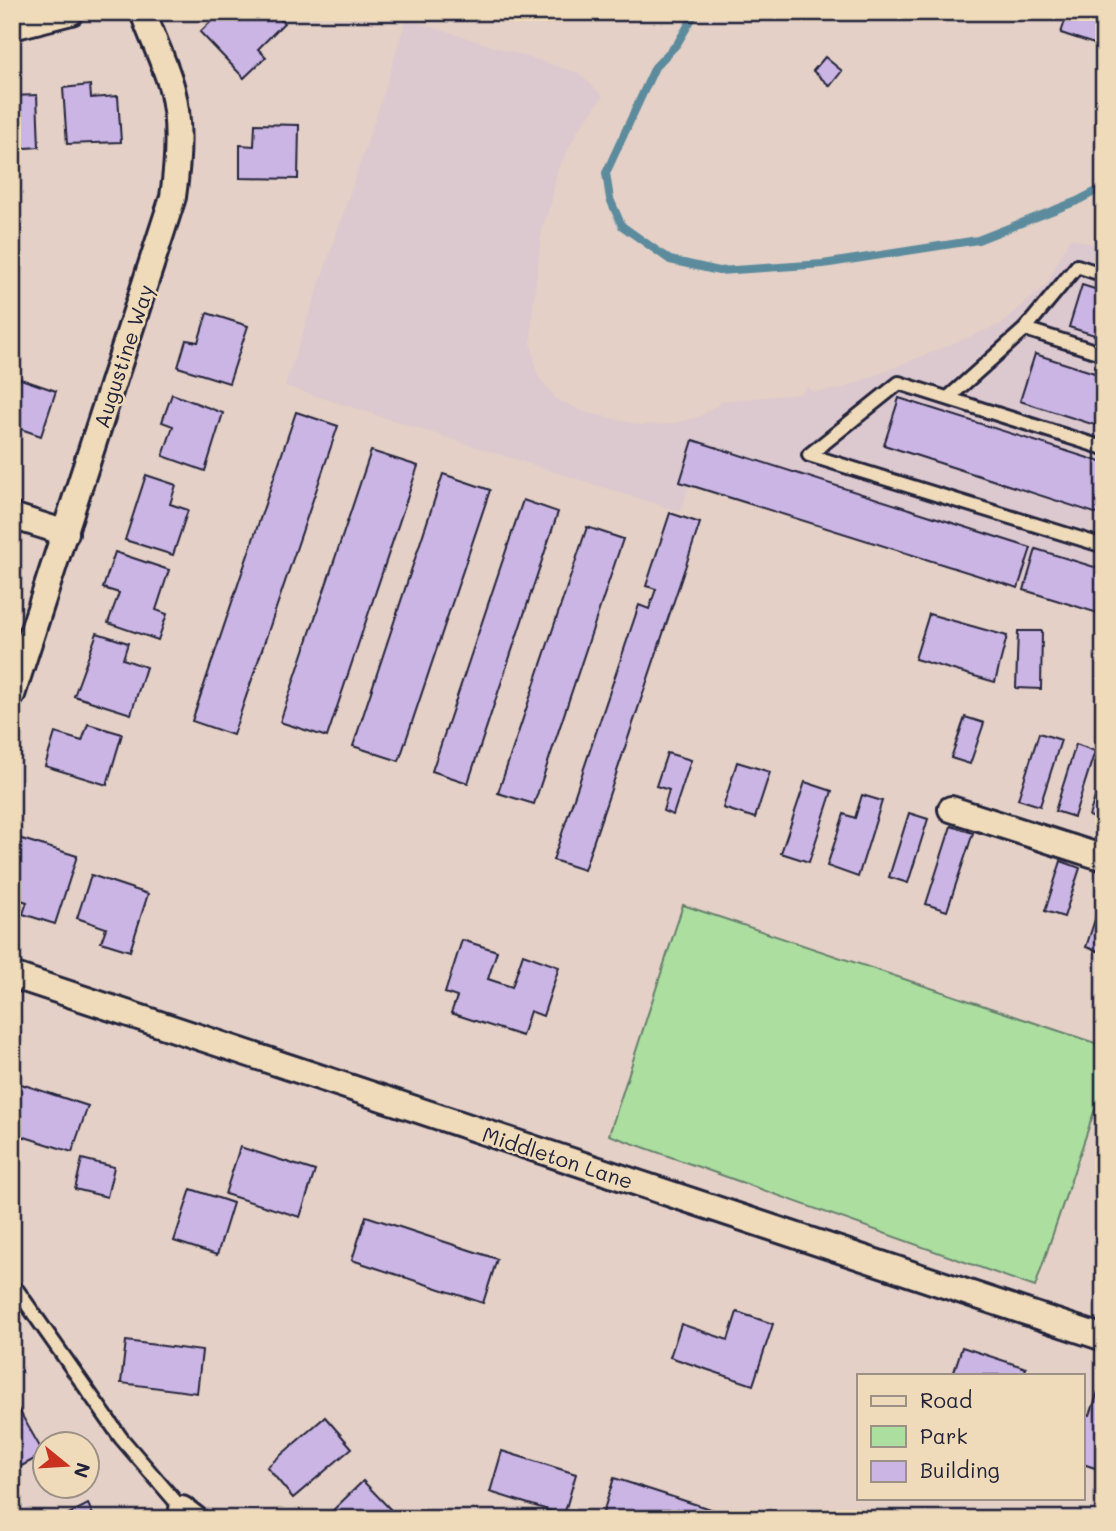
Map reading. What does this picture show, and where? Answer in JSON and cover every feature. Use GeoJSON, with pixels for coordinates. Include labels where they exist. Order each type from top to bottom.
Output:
{"type":"FeatureCollection","features":[{"type":"Feature","properties":{"kind":"street"},"geometry":{"type":"LineString","coordinates":[[12,27],[71,12]]}},
{"type":"Feature","properties":{"kind":"street","name":"Augustine Way"},"geometry":{"type":"LineString","coordinates":[[12,695],[169,212],[176,176],[177,121],[172,88],[144,12]]}},
{"type":"Feature","properties":{"kind":"street"},"geometry":{"type":"LineString","coordinates":[[12,516],[66,533]]}},
{"type":"Feature","properties":{"kind":"street"},"geometry":{"type":"LineString","coordinates":[[951,809],[1104,858]]}},
{"type":"Feature","properties":{"kind":"street","name":"Middleton Lane"},"geometry":{"type":"LineString","coordinates":[[12,975],[1104,1338]]}},
{"type":"Feature","properties":{"kind":"lane"},"geometry":{"type":"LineString","coordinates":[[948,398],[1025,330],[1077,266],[1104,275]]}},
{"type":"Feature","properties":{"kind":"lane"},"geometry":{"type":"LineString","coordinates":[[1025,330],[1104,355]]}},
{"type":"Feature","properties":{"kind":"lane"},"geometry":{"type":"LineString","coordinates":[[1104,447],[899,383],[809,455],[1104,546]]}},
{"type":"Feature","properties":{"kind":"lane"},"geometry":{"type":"LineString","coordinates":[[17,1290],[121,1438],[188,1514]]}},
{"type":"Feature","properties":{"kind":"shaded area"},"geometry":{"type":"Polygon","coordinates":[[[406,19],[578,73],[603,96],[578,130],[557,171],[552,200],[542,229],[532,316],[531,343],[537,375],[556,399],[584,412],[641,425],[670,424],[699,417],[723,401],[800,394],[807,387],[813,392],[841,389],[1001,324],[1046,285],[1070,238],[1104,248],[1104,615],[1024,590],[1025,585],[1020,583],[1018,588],[689,484],[681,512],[285,386],[383,96],[406,19]]]}},
{"type":"Feature","properties":{"kind":"green space"},"geometry":{"type":"Polygon","coordinates":[[[683,905],[1104,1046],[1104,1082],[1035,1287],[609,1135],[683,905]]]}},
{"type":"Feature","properties":{"kind":"building"},"geometry":{"type":"Polygon","coordinates":[[[221,12],[274,12],[284,23],[258,49],[266,57],[244,78],[200,32],[221,12]]]}},
{"type":"Feature","properties":{"kind":"building"},"geometry":{"type":"Polygon","coordinates":[[[1068,12],[1104,12],[1104,33],[1098,31],[1094,44],[1061,33],[1068,12]]]}},
{"type":"Feature","properties":{"kind":"building"},"geometry":{"type":"Polygon","coordinates":[[[825,57],[842,71],[830,86],[813,71],[825,57]]]}},
{"type":"Feature","properties":{"kind":"building"},"geometry":{"type":"Polygon","coordinates":[[[90,85],[91,98],[118,96],[121,142],[67,144],[63,88],[90,85]]]}},
{"type":"Feature","properties":{"kind":"building"},"geometry":{"type":"Polygon","coordinates":[[[37,95],[39,147],[12,149],[12,96],[37,95]]]}},
{"type":"Feature","properties":{"kind":"building"},"geometry":{"type":"Polygon","coordinates":[[[255,124],[299,125],[298,179],[240,178],[240,145],[254,146],[255,124]]]}},
{"type":"Feature","properties":{"kind":"building"},"geometry":{"type":"Polygon","coordinates":[[[1099,247],[1104,248],[1104,261],[1096,258],[1099,247]]]}},
{"type":"Feature","properties":{"kind":"building"},"geometry":{"type":"Polygon","coordinates":[[[1082,285],[1104,292],[1104,338],[1069,327],[1082,285]]]}},
{"type":"Feature","properties":{"kind":"building"},"geometry":{"type":"Polygon","coordinates":[[[207,313],[248,326],[229,383],[178,367],[186,340],[198,342],[207,313]]]}},
{"type":"Feature","properties":{"kind":"building"},"geometry":{"type":"Polygon","coordinates":[[[1035,354],[1104,376],[1104,428],[1020,401],[1035,354]]]}},
{"type":"Feature","properties":{"kind":"building"},"geometry":{"type":"Polygon","coordinates":[[[12,376],[56,391],[41,436],[12,426],[12,376]]]}},
{"type":"Feature","properties":{"kind":"building"},"geometry":{"type":"Polygon","coordinates":[[[172,394],[223,413],[205,471],[163,456],[173,426],[162,422],[172,394]]]}},
{"type":"Feature","properties":{"kind":"building"},"geometry":{"type":"Polygon","coordinates":[[[899,398],[1104,463],[1104,516],[884,445],[899,398]]]}},
{"type":"Feature","properties":{"kind":"building"},"geometry":{"type":"Polygon","coordinates":[[[296,412],[338,426],[233,735],[192,721],[296,412]]]}},
{"type":"Feature","properties":{"kind":"building"},"geometry":{"type":"Polygon","coordinates":[[[693,440],[1031,548],[1018,588],[680,482],[693,440]]]}},
{"type":"Feature","properties":{"kind":"building"},"geometry":{"type":"Polygon","coordinates":[[[371,451],[418,466],[327,737],[280,722],[371,451]]]}},
{"type":"Feature","properties":{"kind":"building"},"geometry":{"type":"Polygon","coordinates":[[[443,474],[490,490],[399,761],[353,746],[443,474]]]}},
{"type":"Feature","properties":{"kind":"building"},"geometry":{"type":"Polygon","coordinates":[[[146,475],[176,485],[170,504],[188,510],[173,555],[125,540],[146,475]]]}},
{"type":"Feature","properties":{"kind":"building"},"geometry":{"type":"Polygon","coordinates":[[[523,500],[558,512],[468,783],[432,771],[523,500]]]}},
{"type":"Feature","properties":{"kind":"building"},"geometry":{"type":"Polygon","coordinates":[[[670,513],[700,523],[584,870],[553,860],[639,605],[649,609],[656,589],[646,586],[670,513]]]}},
{"type":"Feature","properties":{"kind":"building"},"geometry":{"type":"Polygon","coordinates":[[[587,527],[623,539],[534,804],[498,793],[587,527]]]}},
{"type":"Feature","properties":{"kind":"building"},"geometry":{"type":"Polygon","coordinates":[[[1036,549],[1104,570],[1104,615],[1024,590],[1036,549]]]}},
{"type":"Feature","properties":{"kind":"building"},"geometry":{"type":"Polygon","coordinates":[[[115,552],[169,570],[156,610],[167,614],[158,640],[108,623],[119,593],[103,588],[115,552]]]}},
{"type":"Feature","properties":{"kind":"building"},"geometry":{"type":"Polygon","coordinates":[[[929,614],[1007,636],[995,682],[915,659],[929,614]]]}},
{"type":"Feature","properties":{"kind":"building"},"geometry":{"type":"Polygon","coordinates":[[[1018,631],[1042,631],[1041,689],[1016,688],[1018,631]]]}},
{"type":"Feature","properties":{"kind":"building"},"geometry":{"type":"Polygon","coordinates":[[[97,633],[128,643],[123,659],[146,667],[131,714],[74,696],[97,633]]]}},
{"type":"Feature","properties":{"kind":"building"},"geometry":{"type":"Polygon","coordinates":[[[965,717],[984,723],[970,764],[951,758],[965,717]]]}},
{"type":"Feature","properties":{"kind":"building"},"geometry":{"type":"Polygon","coordinates":[[[88,724],[122,734],[107,785],[45,766],[55,733],[82,741],[88,724]]]}},
{"type":"Feature","properties":{"kind":"building"},"geometry":{"type":"Polygon","coordinates":[[[1039,733],[1061,740],[1040,806],[1018,799],[1039,733]]]}},
{"type":"Feature","properties":{"kind":"building"},"geometry":{"type":"Polygon","coordinates":[[[1076,744],[1095,751],[1074,817],[1055,811],[1076,744]]]}},
{"type":"Feature","properties":{"kind":"building"},"geometry":{"type":"Polygon","coordinates":[[[667,753],[691,760],[673,815],[663,811],[669,790],[656,786],[667,753]]]}},
{"type":"Feature","properties":{"kind":"building"},"geometry":{"type":"Polygon","coordinates":[[[737,762],[770,772],[755,818],[723,808],[737,762]]]}},
{"type":"Feature","properties":{"kind":"building"},"geometry":{"type":"Polygon","coordinates":[[[1104,769],[1104,821],[1089,816],[1104,769]]]}},
{"type":"Feature","properties":{"kind":"building"},"geometry":{"type":"Polygon","coordinates":[[[805,782],[832,791],[809,862],[781,853],[805,782]]]}},
{"type":"Feature","properties":{"kind":"building"},"geometry":{"type":"Polygon","coordinates":[[[862,795],[882,801],[858,877],[827,866],[844,814],[855,818],[862,795]]]}},
{"type":"Feature","properties":{"kind":"building"},"geometry":{"type":"Polygon","coordinates":[[[909,813],[928,819],[908,883],[889,877],[909,813]]]}},
{"type":"Feature","properties":{"kind":"building"},"geometry":{"type":"Polygon","coordinates":[[[951,826],[973,833],[947,911],[926,904],[951,826]]]}},
{"type":"Feature","properties":{"kind":"building"},"geometry":{"type":"Polygon","coordinates":[[[12,836],[77,856],[55,924],[23,914],[27,902],[12,897],[12,836]]]}},
{"type":"Feature","properties":{"kind":"building"},"geometry":{"type":"Polygon","coordinates":[[[1061,861],[1080,868],[1064,917],[1045,911],[1061,861]]]}},
{"type":"Feature","properties":{"kind":"building"},"geometry":{"type":"Polygon","coordinates":[[[91,875],[148,894],[130,951],[101,942],[106,928],[77,918],[91,875]]]}},
{"type":"Feature","properties":{"kind":"building"},"geometry":{"type":"Polygon","coordinates":[[[1104,892],[1104,953],[1086,947],[1104,892]]]}},
{"type":"Feature","properties":{"kind":"building"},"geometry":{"type":"Polygon","coordinates":[[[462,940],[497,951],[488,979],[512,987],[523,954],[559,967],[543,1016],[530,1011],[522,1036],[451,1013],[457,997],[445,993],[462,940]]]}},
{"type":"Feature","properties":{"kind":"building"},"geometry":{"type":"Polygon","coordinates":[[[12,1081],[88,1106],[72,1152],[12,1133],[12,1081]]]}},
{"type":"Feature","properties":{"kind":"building"},"geometry":{"type":"Polygon","coordinates":[[[240,1147],[315,1171],[300,1217],[225,1194],[240,1147]]]}},
{"type":"Feature","properties":{"kind":"building"},"geometry":{"type":"Polygon","coordinates":[[[82,1159],[114,1167],[107,1197],[75,1189],[82,1159]]]}},
{"type":"Feature","properties":{"kind":"building"},"geometry":{"type":"Polygon","coordinates":[[[191,1189],[233,1203],[217,1255],[174,1241],[191,1189]]]}},
{"type":"Feature","properties":{"kind":"building"},"geometry":{"type":"Polygon","coordinates":[[[366,1216],[497,1259],[483,1303],[352,1260],[366,1216]]]}},
{"type":"Feature","properties":{"kind":"building"},"geometry":{"type":"Polygon","coordinates":[[[737,1312],[773,1324],[753,1385],[670,1357],[681,1324],[728,1340],[737,1312]]]}},
{"type":"Feature","properties":{"kind":"building"},"geometry":{"type":"Polygon","coordinates":[[[126,1341],[202,1351],[197,1393],[121,1383],[126,1341]]]}},
{"type":"Feature","properties":{"kind":"building"},"geometry":{"type":"Polygon","coordinates":[[[962,1347],[1026,1368],[1024,1374],[953,1374],[962,1347]]]}},
{"type":"Feature","properties":{"kind":"building"},"geometry":{"type":"Polygon","coordinates":[[[1098,1392],[1104,1394],[1104,1471],[1084,1464],[1084,1413],[1090,1415],[1098,1392]]]}},
{"type":"Feature","properties":{"kind":"building"},"geometry":{"type":"Polygon","coordinates":[[[12,1398],[32,1433],[32,1460],[12,1471],[12,1398]]]}},
{"type":"Feature","properties":{"kind":"building"},"geometry":{"type":"Polygon","coordinates":[[[325,1417],[352,1448],[293,1498],[267,1467],[325,1417]]]}},
{"type":"Feature","properties":{"kind":"building"},"geometry":{"type":"Polygon","coordinates":[[[502,1451],[576,1474],[564,1515],[490,1492],[502,1451]]]}},
{"type":"Feature","properties":{"kind":"building"},"geometry":{"type":"Polygon","coordinates":[[[614,1478],[713,1510],[710,1519],[601,1519],[614,1478]]]}},
{"type":"Feature","properties":{"kind":"building"},"geometry":{"type":"Polygon","coordinates":[[[363,1481],[391,1510],[382,1519],[324,1519],[363,1481]]]}},
{"type":"Feature","properties":{"kind":"building"},"geometry":{"type":"Polygon","coordinates":[[[88,1504],[95,1519],[59,1519],[88,1504]]]}},
{"type":"Feature","properties":{"kind":"waterway"},"geometry":{"type":"LineString","coordinates":[[696,12],[677,44],[655,67],[606,173],[610,199],[622,226],[670,260],[719,271],[823,264],[978,240],[1077,201],[1104,187]]}}]}
